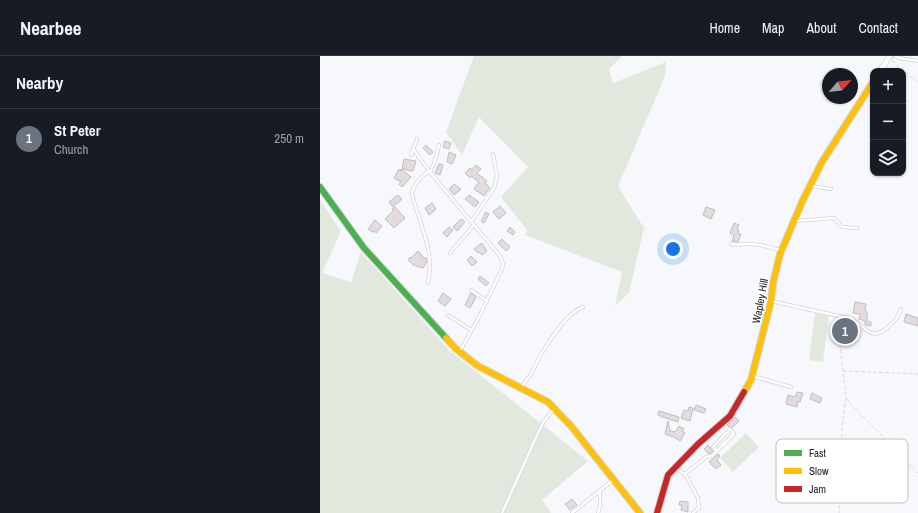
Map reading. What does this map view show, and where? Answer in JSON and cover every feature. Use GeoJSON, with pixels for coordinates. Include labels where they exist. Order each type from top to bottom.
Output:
{"type":"FeatureCollection","features":[{"type":"Feature","properties":{"kind":"street"},"geometry":{"type":"LineString","coordinates":[[882,68],[890,56]]}},
{"type":"Feature","properties":{"kind":"street","name":"Wapley Hill"},"geometry":{"type":"LineString","coordinates":[[657,513],[668,475],[698,444],[730,416],[752,376],[772,301],[774,283],[782,250],[822,162],[870,87]]}},
{"type":"Feature","properties":{"kind":"street"},"geometry":{"type":"LineString","coordinates":[[320,187],[364,248],[455,348],[478,366],[548,402],[571,426],[640,513]]}},
{"type":"Feature","properties":{"kind":"lane"},"geometry":{"type":"LineString","coordinates":[[895,56],[918,61]]}},
{"type":"Feature","properties":{"kind":"lane"},"geometry":{"type":"LineString","coordinates":[[411,156],[417,139]]}},
{"type":"Feature","properties":{"kind":"lane"},"geometry":{"type":"LineString","coordinates":[[428,283],[430,260],[412,190],[422,176],[429,172],[436,158],[439,145]]}},
{"type":"Feature","properties":{"kind":"lane"},"geometry":{"type":"LineString","coordinates":[[414,150],[429,172],[500,256],[503,264],[487,301],[459,351]]}},
{"type":"Feature","properties":{"kind":"lane"},"geometry":{"type":"LineString","coordinates":[[471,222],[494,188],[497,176],[492,154]]}},
{"type":"Feature","properties":{"kind":"lane"},"geometry":{"type":"LineString","coordinates":[[810,186],[831,189]]}},
{"type":"Feature","properties":{"kind":"lane"},"geometry":{"type":"LineString","coordinates":[[794,221],[834,218],[842,227],[857,228]]}},
{"type":"Feature","properties":{"kind":"lane"},"geometry":{"type":"LineString","coordinates":[[450,253],[474,225]]}},
{"type":"Feature","properties":{"kind":"lane"},"geometry":{"type":"LineString","coordinates":[[730,244],[757,245],[782,250]]}},
{"type":"Feature","properties":{"kind":"lane"},"geometry":{"type":"LineString","coordinates":[[471,290],[487,301]]}},
{"type":"Feature","properties":{"kind":"lane"},"geometry":{"type":"LineString","coordinates":[[772,301],[855,320],[868,332],[876,334],[883,332],[898,318],[901,309]]}},
{"type":"Feature","properties":{"kind":"lane"},"geometry":{"type":"LineString","coordinates":[[520,388],[532,372],[555,334],[576,310],[583,307]]}},
{"type":"Feature","properties":{"kind":"lane"},"geometry":{"type":"LineString","coordinates":[[448,315],[471,330]]}},
{"type":"Feature","properties":{"kind":"lane"},"geometry":{"type":"LineString","coordinates":[[899,315],[904,316]]}},
{"type":"Feature","properties":{"kind":"lane"},"geometry":{"type":"LineString","coordinates":[[752,376],[791,387]]}},
{"type":"Feature","properties":{"kind":"lane"},"geometry":{"type":"LineString","coordinates":[[502,513],[538,433],[544,421],[554,409]]}},
{"type":"Feature","properties":{"kind":"lane"},"geometry":{"type":"LineString","coordinates":[[685,474],[706,457],[712,456],[717,451],[734,434],[730,430],[713,447],[717,451]]}},
{"type":"Feature","properties":{"kind":"lane"},"geometry":{"type":"LineString","coordinates":[[674,468],[685,474],[699,502],[699,508],[693,513]]}},
{"type":"Feature","properties":{"kind":"lane"},"geometry":{"type":"LineString","coordinates":[[572,513],[613,480]]}},
{"type":"Feature","properties":{"kind":"lane"},"geometry":{"type":"LineString","coordinates":[[598,513],[600,508],[600,491]]}},
{"type":"Feature","properties":{"kind":"path"},"geometry":{"type":"LineString","coordinates":[[890,56],[898,67],[918,82]]}},
{"type":"Feature","properties":{"kind":"path"},"geometry":{"type":"LineString","coordinates":[[837,316],[846,396],[842,439]]}},
{"type":"Feature","properties":{"kind":"path"},"geometry":{"type":"LineString","coordinates":[[843,371],[918,374]]}},
{"type":"Feature","properties":{"kind":"path"},"geometry":{"type":"LineString","coordinates":[[846,396],[849,402],[885,439]]}},
{"type":"Feature","properties":{"kind":"path"},"geometry":{"type":"LineString","coordinates":[[908,463],[918,473]]}},
{"type":"Feature","properties":{"kind":"path"},"geometry":{"type":"LineString","coordinates":[[839,503],[839,513]]}},
{"type":"Feature","properties":{"kind":"shaded area"},"geometry":{"type":"Polygon","coordinates":[[[474,56],[622,56],[609,69],[613,83],[666,62],[665,76],[618,186],[644,228],[629,293],[615,306],[622,272],[525,235],[527,230],[501,197],[528,167],[479,117],[462,155],[446,132],[474,56]]]}},
{"type":"Feature","properties":{"kind":"shaded area"},"geometry":{"type":"Polygon","coordinates":[[[320,200],[341,231],[322,273],[351,282],[361,252],[449,350],[588,461],[542,500],[551,513],[320,513],[320,200]]]}},
{"type":"Feature","properties":{"kind":"shaded area"},"geometry":{"type":"Polygon","coordinates":[[[815,313],[829,316],[823,362],[809,360],[815,313]]]}},
{"type":"Feature","properties":{"kind":"shaded area"},"geometry":{"type":"Polygon","coordinates":[[[746,433],[759,447],[733,472],[720,458],[746,433]]]}},
{"type":"Feature","properties":{"kind":"building"},"geometry":{"type":"Polygon","coordinates":[[[445,141],[451,143],[449,149],[443,147],[445,141]]]}},
{"type":"Feature","properties":{"kind":"building"},"geometry":{"type":"Polygon","coordinates":[[[426,145],[433,152],[430,155],[423,148],[426,145]]]}},
{"type":"Feature","properties":{"kind":"building"},"geometry":{"type":"Polygon","coordinates":[[[449,152],[456,155],[452,164],[447,162],[449,152]]]}},
{"type":"Feature","properties":{"kind":"building"},"geometry":{"type":"Polygon","coordinates":[[[404,159],[416,161],[413,171],[402,169],[404,159]]]}},
{"type":"Feature","properties":{"kind":"building"},"geometry":{"type":"Polygon","coordinates":[[[439,164],[443,165],[440,175],[435,173],[439,164]]]}},
{"type":"Feature","properties":{"kind":"building"},"geometry":{"type":"Polygon","coordinates":[[[476,165],[481,169],[477,173],[487,181],[485,183],[490,188],[484,196],[474,189],[479,182],[471,176],[470,178],[465,173],[470,168],[472,170],[476,165]]]}},
{"type":"Feature","properties":{"kind":"building"},"geometry":{"type":"Polygon","coordinates":[[[399,169],[411,177],[402,187],[399,184],[401,182],[394,178],[399,169]]]}},
{"type":"Feature","properties":{"kind":"building"},"geometry":{"type":"Polygon","coordinates":[[[454,184],[461,189],[454,195],[449,189],[454,184]]]}},
{"type":"Feature","properties":{"kind":"building"},"geometry":{"type":"Polygon","coordinates":[[[398,195],[402,199],[393,207],[389,202],[398,195]]]}},
{"type":"Feature","properties":{"kind":"building"},"geometry":{"type":"Polygon","coordinates":[[[469,195],[479,202],[475,207],[465,199],[469,195]]]}},
{"type":"Feature","properties":{"kind":"building"},"geometry":{"type":"Polygon","coordinates":[[[432,203],[436,209],[429,215],[425,208],[432,203]]]}},
{"type":"Feature","properties":{"kind":"building"},"geometry":{"type":"Polygon","coordinates":[[[500,206],[506,213],[499,219],[493,212],[500,206]]]}},
{"type":"Feature","properties":{"kind":"building"},"geometry":{"type":"Polygon","coordinates":[[[395,207],[405,218],[394,228],[385,219],[395,207]]]}},
{"type":"Feature","properties":{"kind":"building"},"geometry":{"type":"Polygon","coordinates":[[[706,207],[715,210],[711,219],[703,215],[706,207]]]}},
{"type":"Feature","properties":{"kind":"building"},"geometry":{"type":"Polygon","coordinates":[[[486,212],[489,214],[484,223],[481,221],[486,212]]]}},
{"type":"Feature","properties":{"kind":"building"},"geometry":{"type":"Polygon","coordinates":[[[461,219],[465,222],[457,231],[453,227],[461,219]]]}},
{"type":"Feature","properties":{"kind":"building"},"geometry":{"type":"Polygon","coordinates":[[[375,220],[382,226],[376,233],[368,229],[375,220]]]}},
{"type":"Feature","properties":{"kind":"building"},"geometry":{"type":"Polygon","coordinates":[[[734,223],[739,225],[737,229],[739,230],[738,233],[741,234],[738,242],[732,241],[734,235],[730,233],[734,223]]]}},
{"type":"Feature","properties":{"kind":"building"},"geometry":{"type":"Polygon","coordinates":[[[449,227],[453,230],[447,237],[443,233],[449,227]]]}},
{"type":"Feature","properties":{"kind":"building"},"geometry":{"type":"Polygon","coordinates":[[[510,227],[515,232],[513,235],[507,231],[510,227]]]}},
{"type":"Feature","properties":{"kind":"building"},"geometry":{"type":"Polygon","coordinates":[[[502,239],[510,247],[506,251],[498,243],[502,239]]]}},
{"type":"Feature","properties":{"kind":"building"},"geometry":{"type":"Polygon","coordinates":[[[482,243],[487,251],[482,255],[474,249],[482,243]]]}},
{"type":"Feature","properties":{"kind":"building"},"geometry":{"type":"Polygon","coordinates":[[[418,251],[422,255],[421,256],[427,259],[427,262],[423,268],[413,265],[408,260],[418,251]]]}},
{"type":"Feature","properties":{"kind":"building"},"geometry":{"type":"Polygon","coordinates":[[[471,256],[477,262],[472,266],[467,260],[471,256]]]}},
{"type":"Feature","properties":{"kind":"building"},"geometry":{"type":"Polygon","coordinates":[[[480,276],[489,283],[486,286],[478,279],[480,276]]]}},
{"type":"Feature","properties":{"kind":"building"},"geometry":{"type":"Polygon","coordinates":[[[443,293],[451,299],[445,306],[438,301],[443,293]]]}},
{"type":"Feature","properties":{"kind":"building"},"geometry":{"type":"Polygon","coordinates":[[[471,293],[476,297],[470,308],[465,305],[471,293]]]}},
{"type":"Feature","properties":{"kind":"building"},"geometry":{"type":"Polygon","coordinates":[[[855,302],[866,304],[865,310],[867,312],[867,321],[871,322],[871,326],[865,325],[865,321],[859,319],[860,314],[853,313],[855,302]]]}},
{"type":"Feature","properties":{"kind":"building"},"geometry":{"type":"Polygon","coordinates":[[[906,314],[918,318],[918,326],[904,322],[906,314]]]}},
{"type":"Feature","properties":{"kind":"building"},"geometry":{"type":"Polygon","coordinates":[[[848,322],[851,339],[843,341],[840,328],[844,327],[843,323],[848,322]]]}},
{"type":"Feature","properties":{"kind":"building"},"geometry":{"type":"Polygon","coordinates":[[[797,392],[803,393],[800,402],[798,401],[797,407],[786,404],[788,395],[795,397],[797,392]]]}},
{"type":"Feature","properties":{"kind":"building"},"geometry":{"type":"Polygon","coordinates":[[[812,393],[822,398],[820,403],[810,399],[812,393]]]}},
{"type":"Feature","properties":{"kind":"building"},"geometry":{"type":"Polygon","coordinates":[[[696,405],[706,409],[704,413],[694,410],[696,405]]]}},
{"type":"Feature","properties":{"kind":"building"},"geometry":{"type":"Polygon","coordinates":[[[689,407],[693,408],[690,421],[681,418],[684,410],[688,411],[689,407]]]}},
{"type":"Feature","properties":{"kind":"building"},"geometry":{"type":"Polygon","coordinates":[[[659,411],[679,417],[678,422],[658,415],[659,411]]]}},
{"type":"Feature","properties":{"kind":"building"},"geometry":{"type":"Polygon","coordinates":[[[735,417],[739,421],[732,428],[729,427],[727,425],[735,417]]]}},
{"type":"Feature","properties":{"kind":"building"},"geometry":{"type":"Polygon","coordinates":[[[668,421],[670,431],[675,432],[679,426],[684,429],[682,431],[685,433],[680,441],[665,434],[668,421]]]}},
{"type":"Feature","properties":{"kind":"building"},"geometry":{"type":"Polygon","coordinates":[[[708,445],[713,451],[709,454],[704,449],[708,445]]]}},
{"type":"Feature","properties":{"kind":"building"},"geometry":{"type":"Polygon","coordinates":[[[718,454],[720,456],[717,460],[721,465],[716,469],[709,462],[718,454]]]}},
{"type":"Feature","properties":{"kind":"building"},"geometry":{"type":"Polygon","coordinates":[[[572,499],[577,505],[570,510],[565,504],[572,499]]]}},
{"type":"Feature","properties":{"kind":"building"},"geometry":{"type":"Polygon","coordinates":[[[680,501],[688,502],[688,512],[681,510],[682,505],[679,505],[680,501]]]}},
{"type":"Feature","properties":{"kind":"traffic: fast"},"geometry":{"type":"LineString","coordinates":[[320,187],[364,248],[446,338]]}},
{"type":"Feature","properties":{"kind":"traffic: slow"},"geometry":{"type":"LineString","coordinates":[[744,392],[751,380],[771,301],[773,283],[780,254],[802,202],[822,162],[870,87]]}},
{"type":"Feature","properties":{"kind":"traffic: slow"},"geometry":{"type":"LineString","coordinates":[[446,338],[455,348],[478,366],[548,402],[571,426],[640,513]]}},
{"type":"Feature","properties":{"kind":"traffic: jam"},"geometry":{"type":"LineString","coordinates":[[657,513],[668,475],[698,444],[730,416],[744,392]]}},
{"type":"Feature","properties":{"kind":"place","name":"St Peter"},"geometry":{"type":"Point","coordinates":[845,331]}}]}
